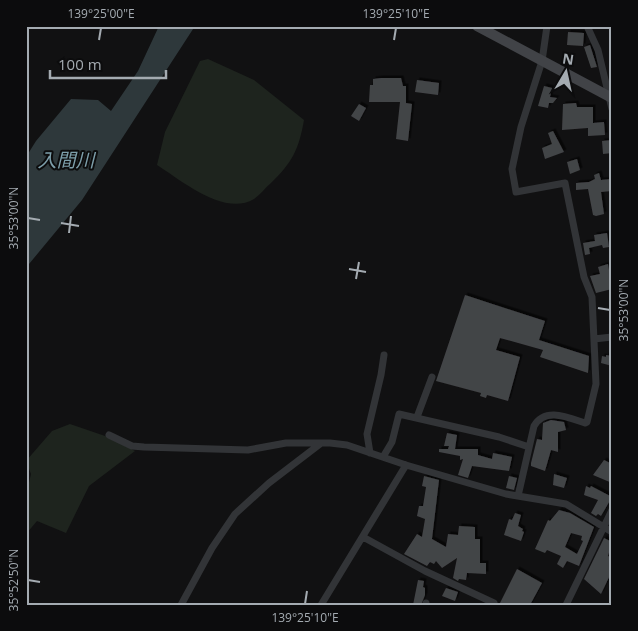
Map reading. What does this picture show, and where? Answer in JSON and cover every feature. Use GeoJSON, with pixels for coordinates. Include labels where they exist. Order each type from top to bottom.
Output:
{"type":"FeatureCollection","features":[{"type":"Feature","properties":{"kind":"street"},"geometry":{"type":"LineString","coordinates":[[477,26],[610,98]]}},
{"type":"Feature","properties":{"kind":"street"},"geometry":{"type":"LineString","coordinates":[[518,496],[534,426],[541,417],[553,416],[584,423],[587,422],[596,384],[592,297],[582,268],[565,183],[516,192],[512,169],[537,58],[547,26]]}},
{"type":"Feature","properties":{"kind":"street"},"geometry":{"type":"LineString","coordinates":[[587,26],[598,50],[612,109]]}},
{"type":"Feature","properties":{"kind":"street"},"geometry":{"type":"LineString","coordinates":[[594,339],[612,337]]}},
{"type":"Feature","properties":{"kind":"street"},"geometry":{"type":"LineString","coordinates":[[370,453],[367,434],[382,375],[384,355]]}},
{"type":"Feature","properties":{"kind":"street"},"geometry":{"type":"LineString","coordinates":[[417,417],[432,377]]}},
{"type":"Feature","properties":{"kind":"street"},"geometry":{"type":"LineString","coordinates":[[383,457],[392,442],[399,414],[499,437],[529,447]]}},
{"type":"Feature","properties":{"kind":"street"},"geometry":{"type":"LineString","coordinates":[[109,435],[132,446],[248,450],[286,443],[347,445],[406,465],[518,496],[566,504],[612,532]]}},
{"type":"Feature","properties":{"kind":"street"},"geometry":{"type":"LineString","coordinates":[[182,605],[212,548],[235,514],[268,483],[320,444]]}},
{"type":"Feature","properties":{"kind":"street"},"geometry":{"type":"LineString","coordinates":[[320,605],[406,465]]}},
{"type":"Feature","properties":{"kind":"street"},"geometry":{"type":"LineString","coordinates":[[566,605],[612,510]]}},
{"type":"Feature","properties":{"kind":"street"},"geometry":{"type":"LineString","coordinates":[[363,537],[425,571],[494,603],[493,605]]}},
{"type":"Feature","properties":{"kind":"shaded area"},"geometry":{"type":"Polygon","coordinates":[[[208,59],[254,80],[304,120],[294,155],[284,169],[254,199],[242,203],[216,200],[190,187],[157,165],[165,132],[200,61],[208,59]]]}},
{"type":"Feature","properties":{"kind":"shaded area"},"geometry":{"type":"Polygon","coordinates":[[[70,424],[108,437],[135,451],[89,486],[66,533],[37,521],[26,534],[26,495],[31,474],[26,461],[52,431],[70,424]]]}},
{"type":"Feature","properties":{"kind":"water","name":"入間川"},"geometry":{"type":"Polygon","coordinates":[[[159,26],[195,26],[82,200],[29,264],[26,262],[26,157],[36,141],[71,99],[98,100],[111,111],[138,71],[159,26]]]}},
{"type":"Feature","properties":{"kind":"building"},"geometry":{"type":"Polygon","coordinates":[[[568,32],[584,33],[583,46],[567,45],[568,32]]]}},
{"type":"Feature","properties":{"kind":"building"},"geometry":{"type":"Polygon","coordinates":[[[590,45],[597,67],[591,68],[584,47],[590,45]]]}},
{"type":"Feature","properties":{"kind":"building"},"geometry":{"type":"Polygon","coordinates":[[[401,78],[403,86],[406,86],[406,103],[412,104],[408,141],[396,139],[400,102],[369,102],[370,85],[373,85],[373,79],[401,78]]]}},
{"type":"Feature","properties":{"kind":"building"},"geometry":{"type":"Polygon","coordinates":[[[417,80],[439,83],[438,95],[415,92],[417,80]]]}},
{"type":"Feature","properties":{"kind":"building"},"geometry":{"type":"Polygon","coordinates":[[[544,86],[552,88],[550,97],[557,98],[553,103],[549,103],[548,108],[538,106],[544,86]]]}},
{"type":"Feature","properties":{"kind":"building"},"geometry":{"type":"Polygon","coordinates":[[[576,103],[577,107],[593,107],[593,123],[604,122],[605,135],[588,136],[588,128],[562,130],[563,104],[576,103]]]}},
{"type":"Feature","properties":{"kind":"building"},"geometry":{"type":"Polygon","coordinates":[[[359,104],[366,108],[359,121],[351,116],[359,104]]]}},
{"type":"Feature","properties":{"kind":"building"},"geometry":{"type":"Polygon","coordinates":[[[553,131],[564,152],[545,159],[542,148],[552,144],[548,133],[553,131]]]}},
{"type":"Feature","properties":{"kind":"building"},"geometry":{"type":"Polygon","coordinates":[[[612,140],[612,153],[603,154],[602,141],[612,140]]]}},
{"type":"Feature","properties":{"kind":"building"},"geometry":{"type":"Polygon","coordinates":[[[577,159],[580,170],[570,174],[567,162],[577,159]]]}},
{"type":"Feature","properties":{"kind":"building"},"geometry":{"type":"Polygon","coordinates":[[[599,173],[601,180],[612,179],[612,191],[601,192],[604,214],[596,216],[593,215],[588,189],[576,190],[576,183],[589,182],[595,179],[594,175],[599,173]]]}},
{"type":"Feature","properties":{"kind":"building"},"geometry":{"type":"Polygon","coordinates":[[[607,233],[609,247],[603,248],[602,245],[589,248],[590,254],[585,255],[583,243],[595,241],[594,235],[607,233]]]}},
{"type":"Feature","properties":{"kind":"building"},"geometry":{"type":"Polygon","coordinates":[[[608,264],[612,289],[596,293],[590,276],[600,274],[598,267],[608,264]]]}},
{"type":"Feature","properties":{"kind":"building"},"geometry":{"type":"Polygon","coordinates":[[[465,295],[545,321],[539,340],[589,356],[588,373],[540,357],[543,350],[500,338],[496,350],[520,357],[508,401],[487,395],[486,398],[480,396],[481,393],[436,381],[465,295]]]}},
{"type":"Feature","properties":{"kind":"building"},"geometry":{"type":"Polygon","coordinates":[[[606,355],[612,356],[612,366],[601,363],[602,356],[606,357],[606,355]]]}},
{"type":"Feature","properties":{"kind":"building"},"geometry":{"type":"Polygon","coordinates":[[[551,420],[564,422],[566,430],[558,432],[558,452],[551,450],[545,471],[531,466],[531,463],[537,439],[542,440],[543,423],[551,420]]]}},
{"type":"Feature","properties":{"kind":"building"},"geometry":{"type":"Polygon","coordinates":[[[447,433],[457,435],[455,449],[478,449],[478,455],[492,459],[493,453],[512,457],[509,471],[472,466],[468,478],[458,475],[463,459],[460,460],[460,456],[439,452],[439,449],[448,449],[449,446],[444,446],[447,433]]]}},
{"type":"Feature","properties":{"kind":"building"},"geometry":{"type":"Polygon","coordinates":[[[604,460],[612,464],[609,473],[612,474],[612,483],[593,475],[604,460]]]}},
{"type":"Feature","properties":{"kind":"building"},"geometry":{"type":"Polygon","coordinates":[[[554,474],[567,478],[564,488],[553,485],[554,474]]]}},
{"type":"Feature","properties":{"kind":"building"},"geometry":{"type":"Polygon","coordinates":[[[424,476],[439,480],[432,539],[446,547],[448,534],[458,535],[459,526],[475,527],[475,539],[480,539],[480,563],[486,563],[486,574],[467,573],[466,580],[459,579],[458,581],[453,578],[457,558],[442,568],[436,561],[434,564],[430,562],[427,566],[404,554],[417,534],[422,537],[425,519],[417,516],[419,506],[423,506],[426,487],[422,486],[424,476]]]}},
{"type":"Feature","properties":{"kind":"building"},"geometry":{"type":"Polygon","coordinates":[[[509,476],[517,478],[514,490],[506,488],[509,476]]]}},
{"type":"Feature","properties":{"kind":"building"},"geometry":{"type":"Polygon","coordinates":[[[586,486],[590,488],[591,486],[612,497],[601,516],[591,513],[598,500],[584,495],[586,486]]]}},
{"type":"Feature","properties":{"kind":"building"},"geometry":{"type":"Polygon","coordinates":[[[559,510],[570,513],[594,527],[579,566],[567,561],[563,568],[557,564],[561,556],[547,550],[545,553],[535,549],[548,520],[550,521],[559,510]],[[571,533],[565,547],[577,554],[583,541],[581,540],[582,536],[571,533]]]}},
{"type":"Feature","properties":{"kind":"building"},"geometry":{"type":"Polygon","coordinates":[[[515,513],[521,515],[518,526],[524,532],[521,541],[504,535],[509,519],[512,520],[515,513]]]}},
{"type":"Feature","properties":{"kind":"building"},"geometry":{"type":"Polygon","coordinates":[[[604,538],[612,542],[608,556],[612,558],[612,571],[601,594],[584,579],[604,538]]]}},
{"type":"Feature","properties":{"kind":"building"},"geometry":{"type":"Polygon","coordinates":[[[517,569],[542,583],[530,605],[499,605],[517,569]]]}},
{"type":"Feature","properties":{"kind":"building"},"geometry":{"type":"Polygon","coordinates":[[[418,580],[424,581],[425,595],[421,605],[413,605],[418,580]]]}},
{"type":"Feature","properties":{"kind":"building"},"geometry":{"type":"Polygon","coordinates":[[[446,588],[458,592],[455,601],[442,596],[446,588]]]}}]}
